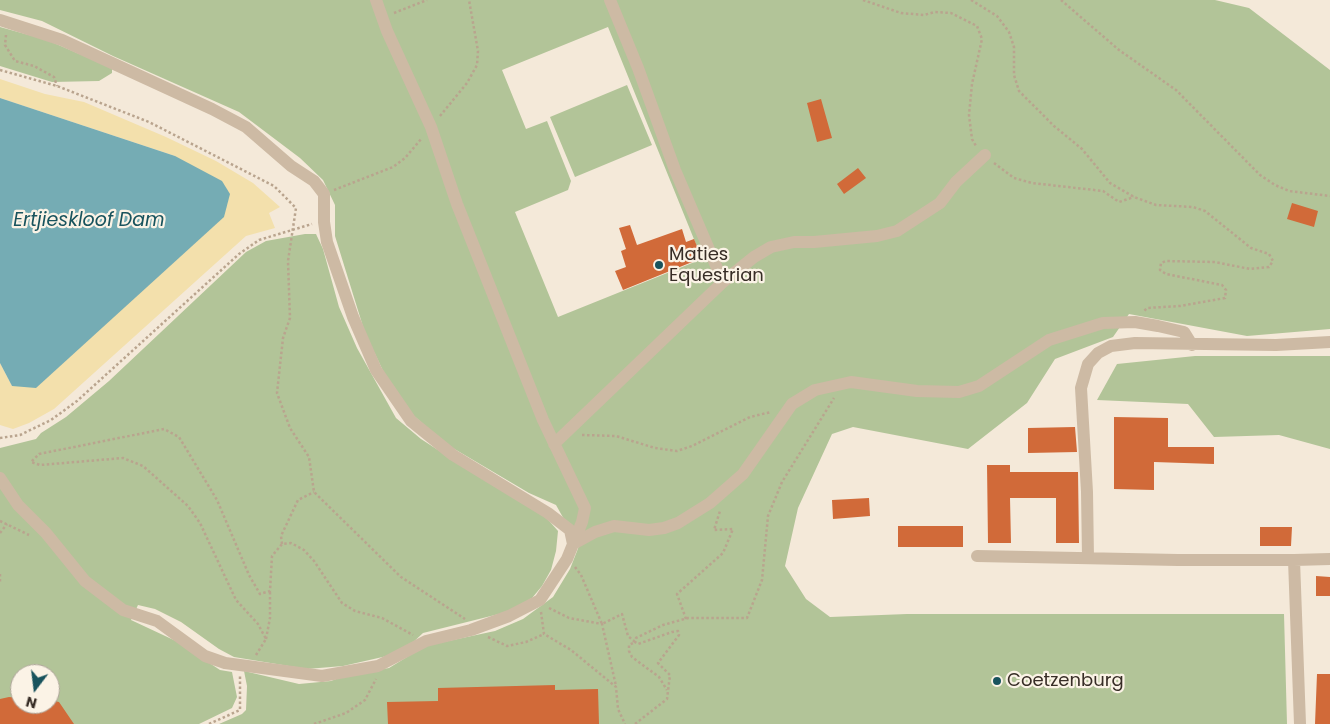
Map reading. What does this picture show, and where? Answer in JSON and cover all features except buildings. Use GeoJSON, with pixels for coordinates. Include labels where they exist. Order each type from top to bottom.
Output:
{"type":"FeatureCollection","features":[{"type":"Feature","properties":{"kind":"street"},"geometry":{"type":"LineString","coordinates":[[0,478],[18,505],[46,533],[85,581],[122,610],[157,621],[205,656],[239,665],[322,676],[378,666],[426,641],[471,630],[510,616],[540,600],[567,559],[586,508],[543,420],[457,204],[432,127],[411,86],[376,0]]}},
{"type":"Feature","properties":{"kind":"street"},"geometry":{"type":"LineString","coordinates":[[610,0],[638,68],[675,170],[723,282]]}},
{"type":"Feature","properties":{"kind":"street"},"geometry":{"type":"LineString","coordinates":[[5,21],[62,40],[212,109],[246,127],[291,166],[314,181],[324,194],[324,222],[327,242],[353,317],[376,370],[411,421],[453,455],[548,512],[570,530],[573,544]]}},
{"type":"Feature","properties":{"kind":"street"},"geometry":{"type":"LineString","coordinates":[[554,444],[723,282],[771,247],[794,242],[877,236],[897,231],[940,203],[956,182],[985,155]]}},
{"type":"Feature","properties":{"kind":"street"},"geometry":{"type":"LineString","coordinates":[[573,544],[595,532],[614,526],[649,530],[664,528],[678,523],[710,503],[743,474],[792,404],[815,390],[851,382],[917,391],[959,392],[979,386],[1049,340],[1103,323],[1135,322],[1184,332],[1192,345]]}},
{"type":"Feature","properties":{"kind":"street"},"geometry":{"type":"LineString","coordinates":[[1088,558],[1087,492],[1081,388],[1088,364],[1098,353],[1111,346],[1135,343],[1192,345],[1328,341]]}},
{"type":"Feature","properties":{"kind":"street"},"geometry":{"type":"LineString","coordinates":[[977,556],[1330,559]]}},
{"type":"Feature","properties":{"kind":"street"},"geometry":{"type":"LineString","coordinates":[[1294,560],[1300,724]]}},
{"type":"Feature","properties":{"kind":"path"},"geometry":{"type":"LineString","coordinates":[[382,18],[427,0]]}},
{"type":"Feature","properties":{"kind":"path"},"geometry":{"type":"LineString","coordinates":[[324,194],[393,167],[405,158],[467,83],[477,65],[478,51],[469,0]]}},
{"type":"Feature","properties":{"kind":"path"},"geometry":{"type":"LineString","coordinates":[[863,0],[901,13],[924,15],[935,12],[951,13],[977,26],[982,39],[972,84],[969,115],[972,139],[985,155],[1014,178],[1032,183],[1103,191],[1118,202],[1134,197]]}},
{"type":"Feature","properties":{"kind":"path"},"geometry":{"type":"LineString","coordinates":[[971,0],[997,16],[1009,32],[1014,47],[1014,75],[1019,90],[1054,126],[1082,149],[1110,183],[1134,197],[1156,205],[1193,206],[1205,211],[1251,248],[1264,251],[1274,261],[1269,267],[1250,269],[1215,262],[1166,261],[1161,263],[1160,270],[1166,274],[1222,285],[1226,290],[1225,298],[1180,306],[1147,308],[1135,322]]}},
{"type":"Feature","properties":{"kind":"path"},"geometry":{"type":"LineString","coordinates":[[1061,0],[1119,50],[1176,90],[1260,175],[1275,185],[1290,190],[1330,196]]}},
{"type":"Feature","properties":{"kind":"path"},"geometry":{"type":"LineString","coordinates":[[5,21],[5,45],[15,61],[34,66],[54,77],[57,86]]}},
{"type":"Feature","properties":{"kind":"path"},"geometry":{"type":"LineString","coordinates":[[0,70],[57,86],[149,122],[274,186],[296,208],[291,231],[287,285],[290,318],[283,338],[277,393],[290,428],[309,458],[314,492],[401,577],[466,620],[471,630],[507,646],[526,642],[544,634]]}},
{"type":"Feature","properties":{"kind":"path"},"geometry":{"type":"LineString","coordinates":[[0,438],[20,435],[51,420],[77,401],[239,254],[259,240],[310,226],[314,221]]}},
{"type":"Feature","properties":{"kind":"path"},"geometry":{"type":"LineString","coordinates":[[668,692],[658,677],[632,657],[629,645],[635,642],[636,638],[663,625],[686,619],[747,618],[762,580],[768,516],[782,482],[843,384]]}},
{"type":"Feature","properties":{"kind":"path"},"geometry":{"type":"LineString","coordinates":[[568,431],[587,436],[616,436],[655,448],[677,451],[692,446],[750,417],[773,412]]}},
{"type":"Feature","properties":{"kind":"path"},"geometry":{"type":"LineString","coordinates":[[266,639],[258,624],[236,600],[196,518],[188,506],[143,466],[123,458],[40,465],[32,462],[39,454],[164,429],[179,437],[217,500],[249,575],[260,594],[270,591]]}},
{"type":"Feature","properties":{"kind":"path"},"geometry":{"type":"LineString","coordinates":[[686,619],[677,594],[723,553],[734,529],[714,530],[728,487]]}},
{"type":"Feature","properties":{"kind":"path"},"geometry":{"type":"LineString","coordinates":[[282,544],[281,536],[298,500],[314,492]]}},
{"type":"Feature","properties":{"kind":"path"},"geometry":{"type":"LineString","coordinates":[[0,533],[7,524]]}},
{"type":"Feature","properties":{"kind":"path"},"geometry":{"type":"LineString","coordinates":[[209,724],[240,710],[239,665],[255,656],[266,639],[270,618],[272,556],[282,544],[291,543],[304,550],[342,603],[355,611],[382,618],[426,641]]}},
{"type":"Feature","properties":{"kind":"path"},"geometry":{"type":"LineString","coordinates":[[567,559],[582,575],[602,624],[616,686],[618,709],[625,724]]}},
{"type":"Feature","properties":{"kind":"path"},"geometry":{"type":"LineString","coordinates":[[0,574],[0,582]]}},
{"type":"Feature","properties":{"kind":"path"},"geometry":{"type":"LineString","coordinates":[[540,600],[544,634]]}},
{"type":"Feature","properties":{"kind":"path"},"geometry":{"type":"LineString","coordinates":[[540,600],[553,611],[569,618],[602,624],[622,614],[628,636],[638,644],[678,632],[677,639],[658,662],[670,675],[667,699],[635,724]]}},
{"type":"Feature","properties":{"kind":"path"},"geometry":{"type":"LineString","coordinates":[[544,634],[571,650],[616,686]]}},
{"type":"Feature","properties":{"kind":"path"},"geometry":{"type":"LineString","coordinates":[[314,724],[346,713],[365,700],[376,682],[378,666]]}},
{"type":"Feature","properties":{"kind":"green space"},"geometry":{"type":"Polygon","coordinates":[[[0,0],[1215,0],[1249,8],[1330,70],[1330,329],[1247,336],[1129,314],[1113,337],[1055,359],[1027,403],[968,449],[853,427],[832,434],[798,508],[785,566],[806,599],[830,617],[907,614],[1284,614],[1287,724],[219,724],[242,714],[246,710],[247,686],[244,671],[299,684],[331,681],[344,676],[389,668],[425,646],[495,631],[523,619],[553,597],[570,569],[579,546],[556,505],[529,493],[446,444],[405,408],[386,377],[365,333],[335,236],[335,205],[323,180],[300,158],[239,112],[113,56],[42,21],[0,10],[0,0]],[[608,27],[502,70],[526,129],[547,121],[571,181],[568,190],[515,212],[558,317],[702,259],[608,27]]]}},
{"type":"Feature","properties":{"kind":"green space"},"geometry":{"type":"Polygon","coordinates":[[[0,27],[47,40],[112,68],[112,73],[99,81],[52,82],[0,66],[0,27]]]}},
{"type":"Feature","properties":{"kind":"green space"},"geometry":{"type":"Polygon","coordinates":[[[627,85],[652,145],[575,177],[550,117],[627,85]]]}},
{"type":"Feature","properties":{"kind":"green space"},"geometry":{"type":"Polygon","coordinates":[[[305,234],[316,234],[323,249],[339,307],[357,348],[396,418],[421,439],[481,478],[544,515],[558,531],[556,551],[551,570],[542,586],[532,598],[511,611],[423,633],[408,647],[387,656],[343,666],[307,669],[234,657],[219,649],[181,622],[155,609],[138,605],[131,620],[178,642],[220,670],[232,672],[237,697],[232,708],[199,724],[0,724],[0,448],[36,439],[41,433],[66,417],[109,381],[246,252],[266,241],[305,234]]]}},
{"type":"Feature","properties":{"kind":"green space"},"geometry":{"type":"Polygon","coordinates":[[[1195,356],[1330,356],[1330,449],[1279,435],[1214,437],[1188,404],[1097,400],[1117,364],[1195,356]]]}},
{"type":"Feature","properties":{"kind":"sand"},"geometry":{"type":"Polygon","coordinates":[[[0,79],[45,94],[84,102],[166,137],[216,161],[253,183],[280,207],[269,213],[275,228],[246,236],[54,409],[29,423],[13,429],[0,425],[0,363],[12,386],[175,156],[0,98],[0,79]]]}},
{"type":"Feature","properties":{"kind":"water","name":"Ertjieskloof Dam"},"geometry":{"type":"Polygon","coordinates":[[[0,98],[175,156],[222,181],[230,194],[224,217],[36,388],[12,386],[0,363],[0,98]]]}},
{"type":"Feature","properties":{"kind":"place","name":"Maties Equestrian"},"geometry":{"type":"Point","coordinates":[659,265]}},
{"type":"Feature","properties":{"kind":"place","name":"Coetzenburg"},"geometry":{"type":"Point","coordinates":[997,681]}}]}
